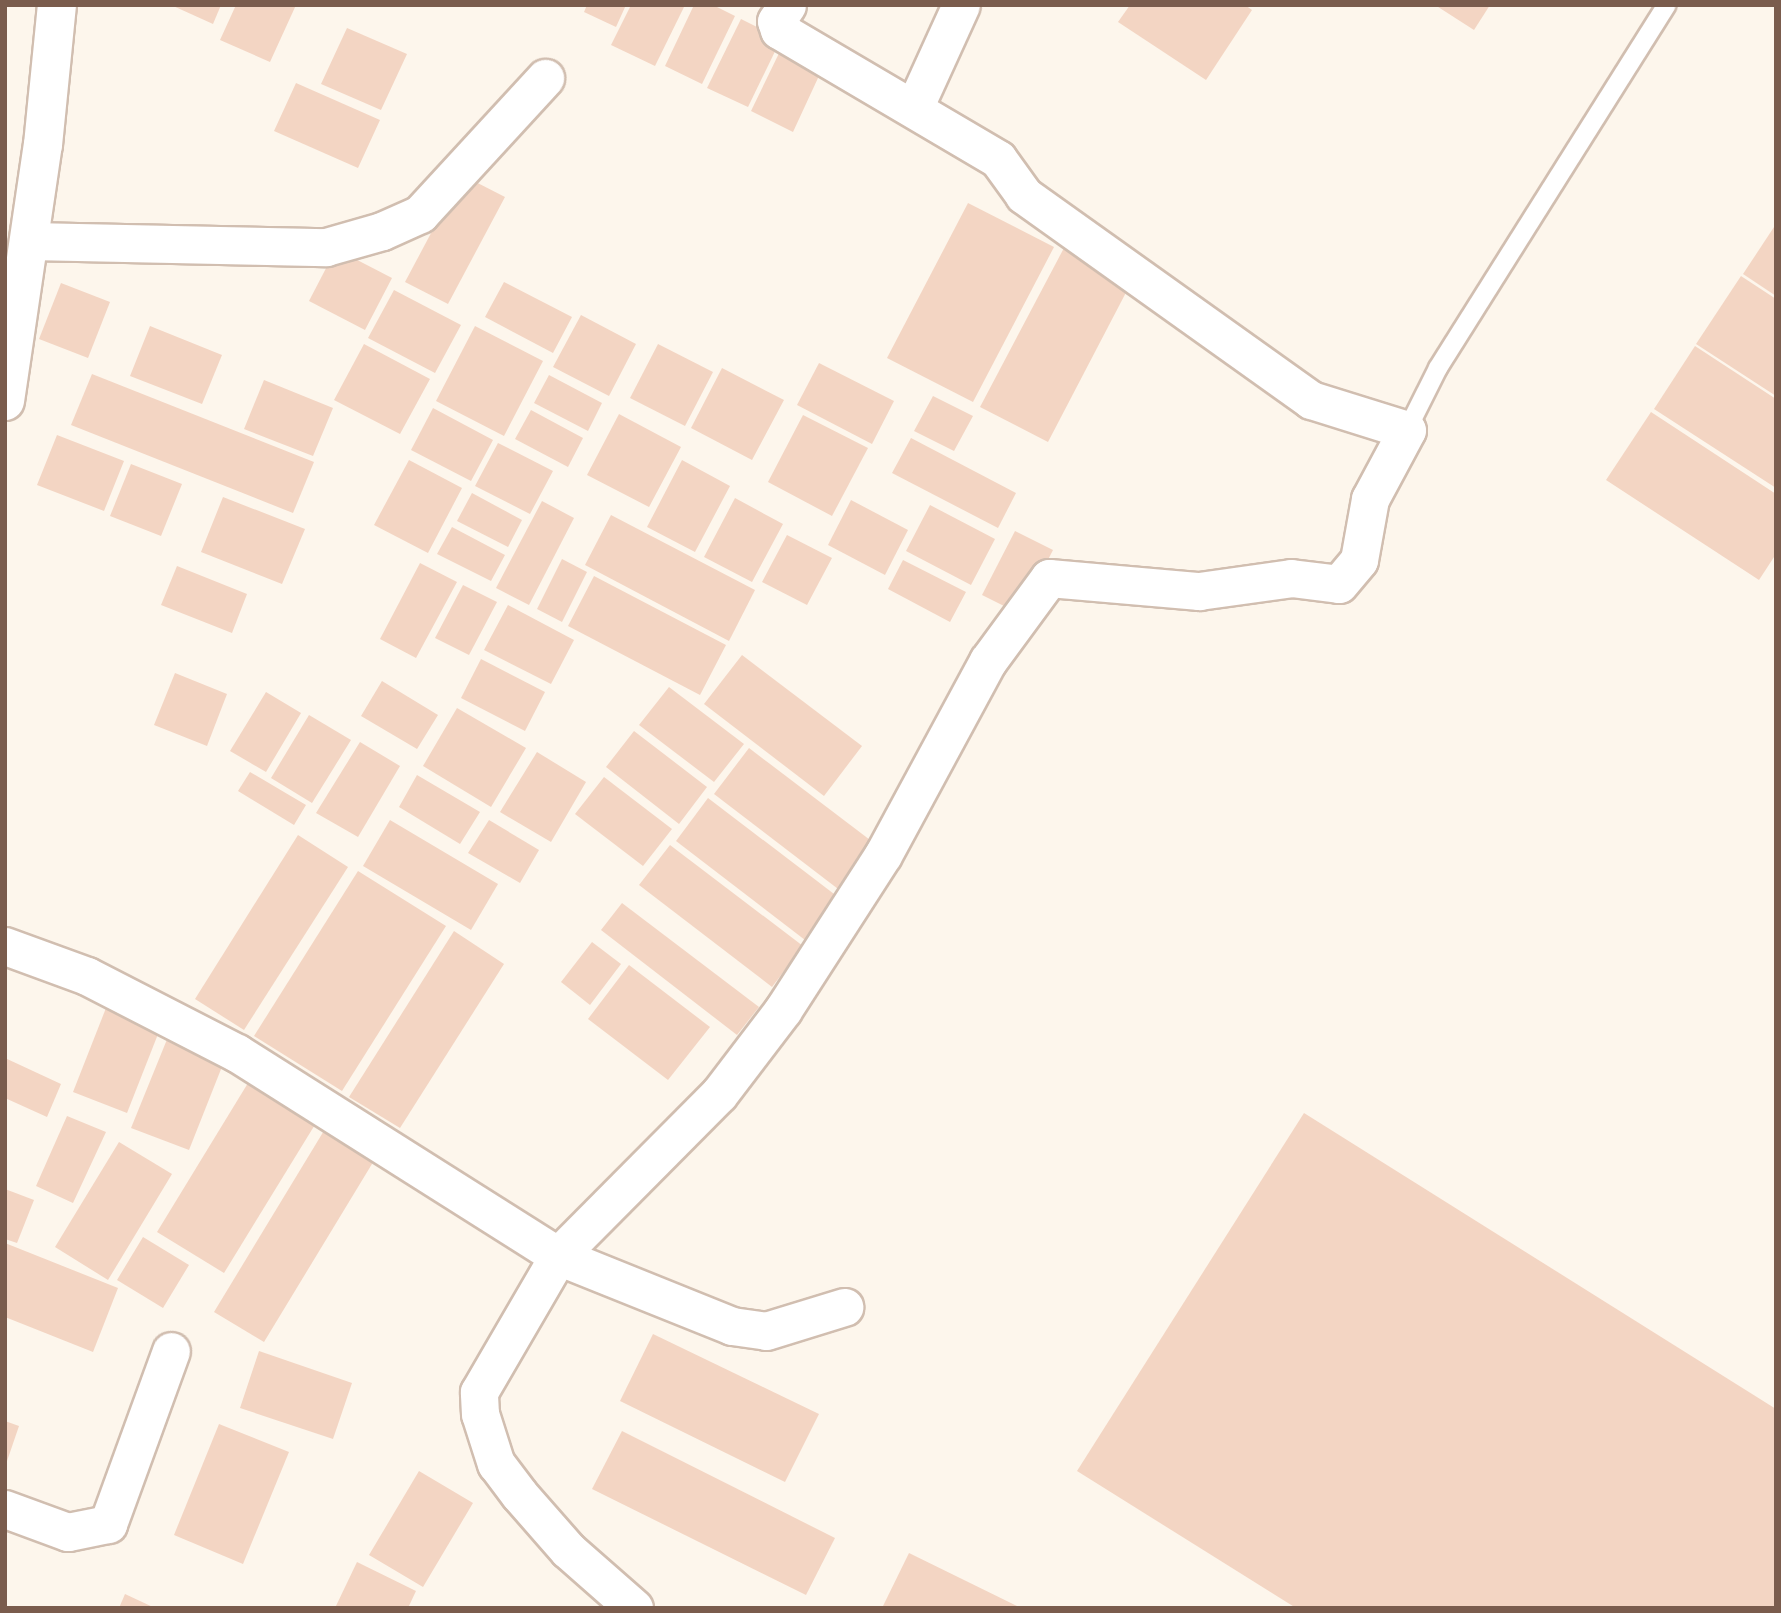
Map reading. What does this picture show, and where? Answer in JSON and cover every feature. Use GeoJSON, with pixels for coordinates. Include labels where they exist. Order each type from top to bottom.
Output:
{"type":"FeatureCollection","features":[{"type":"Feature","properties":{"kind":"main road"},"geometry":{"type":"LineString","coordinates":[[5,401],[30,241],[57,5]]}},
{"type":"Feature","properties":{"kind":"street"},"geometry":{"type":"LineString","coordinates":[[634,1608],[568,1550],[519,1494],[496,1464],[480,1414],[479,1391],[558,1256],[719,1094],[783,1010],[883,855],[988,661],[1049,578],[1199,591],[1291,578],[1339,584],[1359,560],[1370,499],[1407,430],[1311,400],[1024,195],[998,159],[779,30],[776,21],[787,5]]}},
{"type":"Feature","properties":{"kind":"street"},"geometry":{"type":"LineString","coordinates":[[914,108],[961,5]]}},
{"type":"Feature","properties":{"kind":"street"},"geometry":{"type":"LineString","coordinates":[[30,241],[326,247],[382,231],[420,215],[545,78]]}},
{"type":"Feature","properties":{"kind":"street"},"geometry":{"type":"LineString","coordinates":[[5,946],[87,975],[237,1053],[558,1256],[732,1326],[766,1331],[844,1307]]}},
{"type":"Feature","properties":{"kind":"street"},"geometry":{"type":"LineString","coordinates":[[5,1509],[68,1532],[108,1524],[171,1351]]}},
{"type":"Feature","properties":{"kind":"lane"},"geometry":{"type":"LineString","coordinates":[[1407,430],[1438,368],[1667,5]]}},
{"type":"Feature","properties":{"kind":"building"},"geometry":{"type":"Polygon","coordinates":[[[171,5],[221,5],[213,24],[171,5]]]}},
{"type":"Feature","properties":{"kind":"building"},"geometry":{"type":"Polygon","coordinates":[[[236,5],[296,5],[270,62],[220,40],[236,5]]]}},
{"type":"Feature","properties":{"kind":"building"},"geometry":{"type":"Polygon","coordinates":[[[587,5],[626,5],[616,27],[584,12],[587,5]]]}},
{"type":"Feature","properties":{"kind":"building"},"geometry":{"type":"Polygon","coordinates":[[[631,5],[685,5],[655,66],[611,45],[631,5]]]}},
{"type":"Feature","properties":{"kind":"building"},"geometry":{"type":"Polygon","coordinates":[[[694,5],[713,5],[735,16],[702,84],[665,66],[694,5]]]}},
{"type":"Feature","properties":{"kind":"building"},"geometry":{"type":"Polygon","coordinates":[[[1130,5],[1245,5],[1252,10],[1206,80],[1118,22],[1130,5]]]}},
{"type":"Feature","properties":{"kind":"building"},"geometry":{"type":"Polygon","coordinates":[[[1435,5],[1490,5],[1474,30],[1435,5]]]}},
{"type":"Feature","properties":{"kind":"building"},"geometry":{"type":"Polygon","coordinates":[[[741,19],[781,39],[748,107],[707,88],[741,19]]]}},
{"type":"Feature","properties":{"kind":"building"},"geometry":{"type":"Polygon","coordinates":[[[347,28],[407,54],[381,110],[321,84],[347,28]]]}},
{"type":"Feature","properties":{"kind":"building"},"geometry":{"type":"Polygon","coordinates":[[[783,45],[824,65],[793,132],[751,111],[783,45]]]}},
{"type":"Feature","properties":{"kind":"building"},"geometry":{"type":"Polygon","coordinates":[[[296,83],[380,120],[358,168],[274,131],[296,83]]]}},
{"type":"Feature","properties":{"kind":"building"},"geometry":{"type":"Polygon","coordinates":[[[462,175],[505,197],[448,304],[405,282],[462,175]]]}},
{"type":"Feature","properties":{"kind":"building"},"geometry":{"type":"Polygon","coordinates":[[[968,203],[1054,247],[973,402],[887,358],[968,203]]]}},
{"type":"Feature","properties":{"kind":"building"},"geometry":{"type":"Polygon","coordinates":[[[1776,224],[1776,296],[1743,274],[1776,224]]]}},
{"type":"Feature","properties":{"kind":"building"},"geometry":{"type":"Polygon","coordinates":[[[1065,246],[1132,281],[1048,442],[980,407],[1065,246]]]}},
{"type":"Feature","properties":{"kind":"building"},"geometry":{"type":"Polygon","coordinates":[[[336,249],[392,278],[365,330],[309,301],[336,249]]]}},
{"type":"Feature","properties":{"kind":"building"},"geometry":{"type":"Polygon","coordinates":[[[1741,276],[1776,299],[1776,396],[1696,344],[1741,276]]]}},
{"type":"Feature","properties":{"kind":"building"},"geometry":{"type":"Polygon","coordinates":[[[504,282],[572,317],[553,353],[485,317],[504,282]]]}},
{"type":"Feature","properties":{"kind":"building"},"geometry":{"type":"Polygon","coordinates":[[[61,283],[110,302],[88,358],[39,339],[61,283]]]}},
{"type":"Feature","properties":{"kind":"building"},"geometry":{"type":"Polygon","coordinates":[[[394,290],[461,325],[435,373],[368,338],[394,290]]]}},
{"type":"Feature","properties":{"kind":"building"},"geometry":{"type":"Polygon","coordinates":[[[581,315],[636,344],[609,396],[553,367],[581,315]]]}},
{"type":"Feature","properties":{"kind":"building"},"geometry":{"type":"Polygon","coordinates":[[[150,326],[222,355],[202,404],[130,376],[150,326]]]}},
{"type":"Feature","properties":{"kind":"building"},"geometry":{"type":"Polygon","coordinates":[[[475,326],[543,361],[504,436],[436,401],[475,326]]]}},
{"type":"Feature","properties":{"kind":"building"},"geometry":{"type":"Polygon","coordinates":[[[364,344],[430,379],[400,434],[334,400],[364,344]]]}},
{"type":"Feature","properties":{"kind":"building"},"geometry":{"type":"Polygon","coordinates":[[[658,344],[713,372],[685,426],[630,398],[658,344]]]}},
{"type":"Feature","properties":{"kind":"building"},"geometry":{"type":"Polygon","coordinates":[[[1695,346],[1776,399],[1776,488],[1654,409],[1695,346]]]}},
{"type":"Feature","properties":{"kind":"building"},"geometry":{"type":"Polygon","coordinates":[[[819,363],[894,401],[872,444],[797,405],[819,363]]]}},
{"type":"Feature","properties":{"kind":"building"},"geometry":{"type":"Polygon","coordinates":[[[722,368],[784,400],[752,460],[691,428],[722,368]]]}},
{"type":"Feature","properties":{"kind":"building"},"geometry":{"type":"Polygon","coordinates":[[[92,374],[314,462],[293,513],[71,425],[92,374]]]}},
{"type":"Feature","properties":{"kind":"building"},"geometry":{"type":"Polygon","coordinates":[[[549,375],[602,403],[588,431],[534,403],[549,375]]]}},
{"type":"Feature","properties":{"kind":"building"},"geometry":{"type":"Polygon","coordinates":[[[264,380],[333,408],[313,456],[244,429],[264,380]]]}},
{"type":"Feature","properties":{"kind":"building"},"geometry":{"type":"Polygon","coordinates":[[[933,396],[973,416],[954,451],[914,431],[933,396]]]}},
{"type":"Feature","properties":{"kind":"building"},"geometry":{"type":"Polygon","coordinates":[[[433,408],[493,440],[471,481],[411,450],[433,408]]]}},
{"type":"Feature","properties":{"kind":"building"},"geometry":{"type":"Polygon","coordinates":[[[531,410],[583,438],[568,467],[515,439],[531,410]]]}},
{"type":"Feature","properties":{"kind":"building"},"geometry":{"type":"Polygon","coordinates":[[[1651,412],[1776,494],[1776,554],[1759,580],[1606,480],[1651,412]]]}},
{"type":"Feature","properties":{"kind":"building"},"geometry":{"type":"Polygon","coordinates":[[[619,414],[681,447],[649,507],[587,475],[619,414]]]}},
{"type":"Feature","properties":{"kind":"building"},"geometry":{"type":"Polygon","coordinates":[[[803,415],[868,448],[832,516],[768,482],[803,415]]]}},
{"type":"Feature","properties":{"kind":"building"},"geometry":{"type":"Polygon","coordinates":[[[57,435],[124,461],[104,511],[37,485],[57,435]]]}},
{"type":"Feature","properties":{"kind":"building"},"geometry":{"type":"Polygon","coordinates":[[[911,438],[1016,493],[998,528],[892,473],[911,438]]]}},
{"type":"Feature","properties":{"kind":"building"},"geometry":{"type":"Polygon","coordinates":[[[498,443],[553,471],[530,514],[475,486],[498,443]]]}},
{"type":"Feature","properties":{"kind":"building"},"geometry":{"type":"Polygon","coordinates":[[[409,460],[462,488],[428,553],[374,525],[409,460]]]}},
{"type":"Feature","properties":{"kind":"building"},"geometry":{"type":"Polygon","coordinates":[[[682,460],[730,486],[695,552],[647,527],[682,460]]]}},
{"type":"Feature","properties":{"kind":"building"},"geometry":{"type":"Polygon","coordinates":[[[131,464],[182,484],[161,536],[110,516],[131,464]]]}},
{"type":"Feature","properties":{"kind":"building"},"geometry":{"type":"Polygon","coordinates":[[[472,493],[522,520],[508,547],[457,521],[472,493]]]}},
{"type":"Feature","properties":{"kind":"building"},"geometry":{"type":"Polygon","coordinates":[[[223,497],[305,529],[282,584],[201,552],[223,497]]]}},
{"type":"Feature","properties":{"kind":"building"},"geometry":{"type":"Polygon","coordinates":[[[735,498],[783,524],[752,582],[704,557],[735,498]]]}},
{"type":"Feature","properties":{"kind":"building"},"geometry":{"type":"Polygon","coordinates":[[[851,500],[908,530],[885,575],[828,545],[851,500]]]}},
{"type":"Feature","properties":{"kind":"building"},"geometry":{"type":"Polygon","coordinates":[[[542,501],[574,518],[529,605],[496,588],[542,501]]]}},
{"type":"Feature","properties":{"kind":"building"},"geometry":{"type":"Polygon","coordinates":[[[930,505],[995,539],[971,585],[906,551],[930,505]]]}},
{"type":"Feature","properties":{"kind":"building"},"geometry":{"type":"Polygon","coordinates":[[[611,515],[755,590],[729,641],[585,565],[611,515]]]}},
{"type":"Feature","properties":{"kind":"building"},"geometry":{"type":"Polygon","coordinates":[[[452,527],[505,555],[491,581],[437,554],[452,527]]]}},
{"type":"Feature","properties":{"kind":"building"},"geometry":{"type":"Polygon","coordinates":[[[1015,531],[1053,550],[1020,614],[982,595],[1015,531]]]}},
{"type":"Feature","properties":{"kind":"building"},"geometry":{"type":"Polygon","coordinates":[[[787,535],[832,558],[807,605],[762,582],[787,535]]]}},
{"type":"Feature","properties":{"kind":"building"},"geometry":{"type":"Polygon","coordinates":[[[562,559],[587,572],[562,622],[537,609],[562,559]]]}},
{"type":"Feature","properties":{"kind":"building"},"geometry":{"type":"Polygon","coordinates":[[[903,560],[966,592],[950,622],[888,589],[903,560]]]}},
{"type":"Feature","properties":{"kind":"building"},"geometry":{"type":"Polygon","coordinates":[[[420,563],[457,582],[416,658],[380,639],[420,563]]]}},
{"type":"Feature","properties":{"kind":"building"},"geometry":{"type":"Polygon","coordinates":[[[177,566],[247,594],[232,633],[161,605],[177,566]]]}},
{"type":"Feature","properties":{"kind":"building"},"geometry":{"type":"Polygon","coordinates":[[[594,576],[726,645],[700,695],[568,626],[594,576]]]}},
{"type":"Feature","properties":{"kind":"building"},"geometry":{"type":"Polygon","coordinates":[[[463,585],[497,602],[469,655],[435,638],[463,585]]]}},
{"type":"Feature","properties":{"kind":"building"},"geometry":{"type":"Polygon","coordinates":[[[508,605],[574,640],[551,684],[484,650],[508,605]]]}},
{"type":"Feature","properties":{"kind":"building"},"geometry":{"type":"Polygon","coordinates":[[[742,655],[862,746],[824,796],[704,704],[742,655]]]}},
{"type":"Feature","properties":{"kind":"building"},"geometry":{"type":"Polygon","coordinates":[[[481,659],[545,692],[525,731],[461,698],[481,659]]]}},
{"type":"Feature","properties":{"kind":"building"},"geometry":{"type":"Polygon","coordinates":[[[175,673],[227,694],[207,746],[154,725],[175,673]]]}},
{"type":"Feature","properties":{"kind":"building"},"geometry":{"type":"Polygon","coordinates":[[[382,681],[438,715],[417,749],[361,716],[382,681]]]}},
{"type":"Feature","properties":{"kind":"building"},"geometry":{"type":"Polygon","coordinates":[[[669,687],[744,744],[714,782],[639,725],[669,687]]]}},
{"type":"Feature","properties":{"kind":"building"},"geometry":{"type":"Polygon","coordinates":[[[266,692],[301,713],[266,772],[230,751],[266,692]]]}},
{"type":"Feature","properties":{"kind":"building"},"geometry":{"type":"Polygon","coordinates":[[[457,708],[526,748],[491,807],[423,766],[457,708]]]}},
{"type":"Feature","properties":{"kind":"building"},"geometry":{"type":"Polygon","coordinates":[[[309,715],[351,740],[312,803],[271,778],[309,715]]]}},
{"type":"Feature","properties":{"kind":"building"},"geometry":{"type":"Polygon","coordinates":[[[634,731],[707,787],[679,824],[606,767],[634,731]]]}},
{"type":"Feature","properties":{"kind":"building"},"geometry":{"type":"Polygon","coordinates":[[[360,742],[400,766],[358,837],[316,813],[360,742]]]}},
{"type":"Feature","properties":{"kind":"building"},"geometry":{"type":"Polygon","coordinates":[[[749,748],[878,846],[842,892],[714,794],[749,748]]]}},
{"type":"Feature","properties":{"kind":"building"},"geometry":{"type":"Polygon","coordinates":[[[537,752],[586,782],[551,842],[500,812],[537,752]]]}},
{"type":"Feature","properties":{"kind":"building"},"geometry":{"type":"Polygon","coordinates":[[[250,772],[306,805],[294,825],[238,791],[250,772]]]}},
{"type":"Feature","properties":{"kind":"building"},"geometry":{"type":"Polygon","coordinates":[[[417,775],[480,812],[460,844],[399,807],[417,775]]]}},
{"type":"Feature","properties":{"kind":"building"},"geometry":{"type":"Polygon","coordinates":[[[604,777],[672,829],[643,866],[575,814],[604,777]]]}},
{"type":"Feature","properties":{"kind":"building"},"geometry":{"type":"Polygon","coordinates":[[[708,798],[838,897],[805,940],[676,841],[708,798]]]}},
{"type":"Feature","properties":{"kind":"building"},"geometry":{"type":"Polygon","coordinates":[[[390,820],[498,884],[471,930],[363,866],[390,820]]]}},
{"type":"Feature","properties":{"kind":"building"},"geometry":{"type":"Polygon","coordinates":[[[489,820],[539,850],[520,883],[468,853],[489,820]]]}},
{"type":"Feature","properties":{"kind":"building"},"geometry":{"type":"Polygon","coordinates":[[[298,835],[348,867],[244,1030],[195,999],[298,835]]]}},
{"type":"Feature","properties":{"kind":"building"},"geometry":{"type":"Polygon","coordinates":[[[670,845],[803,946],[772,987],[639,885],[670,845]]]}},
{"type":"Feature","properties":{"kind":"building"},"geometry":{"type":"Polygon","coordinates":[[[358,871],[446,926],[342,1091],[254,1036],[358,871]]]}},
{"type":"Feature","properties":{"kind":"building"},"geometry":{"type":"Polygon","coordinates":[[[622,903],[759,1007],[737,1035],[601,930],[622,903]]]}},
{"type":"Feature","properties":{"kind":"building"},"geometry":{"type":"Polygon","coordinates":[[[454,931],[504,964],[400,1128],[349,1097],[454,931]]]}},
{"type":"Feature","properties":{"kind":"building"},"geometry":{"type":"Polygon","coordinates":[[[592,942],[621,964],[590,1005],[561,982],[592,942]]]}},
{"type":"Feature","properties":{"kind":"building"},"geometry":{"type":"Polygon","coordinates":[[[629,965],[710,1027],[668,1080],[588,1019],[629,965]]]}},
{"type":"Feature","properties":{"kind":"building"},"geometry":{"type":"Polygon","coordinates":[[[106,1008],[160,1029],[127,1113],[73,1092],[106,1008]]]}},
{"type":"Feature","properties":{"kind":"building"},"geometry":{"type":"Polygon","coordinates":[[[170,1032],[227,1054],[189,1150],[131,1128],[170,1032]]]}},
{"type":"Feature","properties":{"kind":"building"},"geometry":{"type":"Polygon","coordinates":[[[5,1058],[61,1084],[47,1117],[5,1098],[5,1058]]]}},
{"type":"Feature","properties":{"kind":"building"},"geometry":{"type":"Polygon","coordinates":[[[248,1083],[316,1123],[224,1273],[157,1232],[248,1083]]]}},
{"type":"Feature","properties":{"kind":"building"},"geometry":{"type":"Polygon","coordinates":[[[1304,1113],[1776,1409],[1776,1608],[1296,1608],[1077,1471],[1304,1113]]]}},
{"type":"Feature","properties":{"kind":"building"},"geometry":{"type":"Polygon","coordinates":[[[67,1116],[106,1132],[73,1203],[36,1186],[67,1116]]]}},
{"type":"Feature","properties":{"kind":"building"},"geometry":{"type":"Polygon","coordinates":[[[325,1129],[375,1159],[264,1342],[214,1312],[325,1129]]]}},
{"type":"Feature","properties":{"kind":"building"},"geometry":{"type":"Polygon","coordinates":[[[119,1142],[172,1174],[108,1280],[55,1247],[119,1142]]]}},
{"type":"Feature","properties":{"kind":"building"},"geometry":{"type":"Polygon","coordinates":[[[5,1189],[34,1200],[17,1243],[5,1239],[5,1189]]]}},
{"type":"Feature","properties":{"kind":"building"},"geometry":{"type":"Polygon","coordinates":[[[143,1237],[189,1265],[163,1308],[117,1280],[143,1237]]]}},
{"type":"Feature","properties":{"kind":"building"},"geometry":{"type":"Polygon","coordinates":[[[5,1243],[118,1288],[93,1352],[5,1317],[5,1243]]]}},
{"type":"Feature","properties":{"kind":"building"},"geometry":{"type":"Polygon","coordinates":[[[653,1334],[819,1414],[785,1482],[620,1401],[653,1334]]]}},
{"type":"Feature","properties":{"kind":"building"},"geometry":{"type":"Polygon","coordinates":[[[259,1351],[352,1383],[333,1439],[240,1408],[259,1351]]]}},
{"type":"Feature","properties":{"kind":"building"},"geometry":{"type":"Polygon","coordinates":[[[5,1421],[19,1426],[6,1464],[5,1463],[5,1421]]]}},
{"type":"Feature","properties":{"kind":"building"},"geometry":{"type":"Polygon","coordinates":[[[219,1424],[289,1452],[243,1564],[174,1535],[219,1424]]]}},
{"type":"Feature","properties":{"kind":"building"},"geometry":{"type":"Polygon","coordinates":[[[622,1431],[835,1538],[806,1595],[592,1489],[622,1431]]]}},
{"type":"Feature","properties":{"kind":"building"},"geometry":{"type":"Polygon","coordinates":[[[419,1471],[473,1503],[423,1587],[369,1555],[419,1471]]]}},
{"type":"Feature","properties":{"kind":"building"},"geometry":{"type":"Polygon","coordinates":[[[909,1553],[1021,1608],[883,1606],[909,1553]]]}},
{"type":"Feature","properties":{"kind":"building"},"geometry":{"type":"Polygon","coordinates":[[[357,1562],[416,1591],[408,1608],[335,1608],[357,1562]]]}},
{"type":"Feature","properties":{"kind":"building"},"geometry":{"type":"Polygon","coordinates":[[[125,1594],[155,1608],[119,1608],[125,1594]]]}}]}
